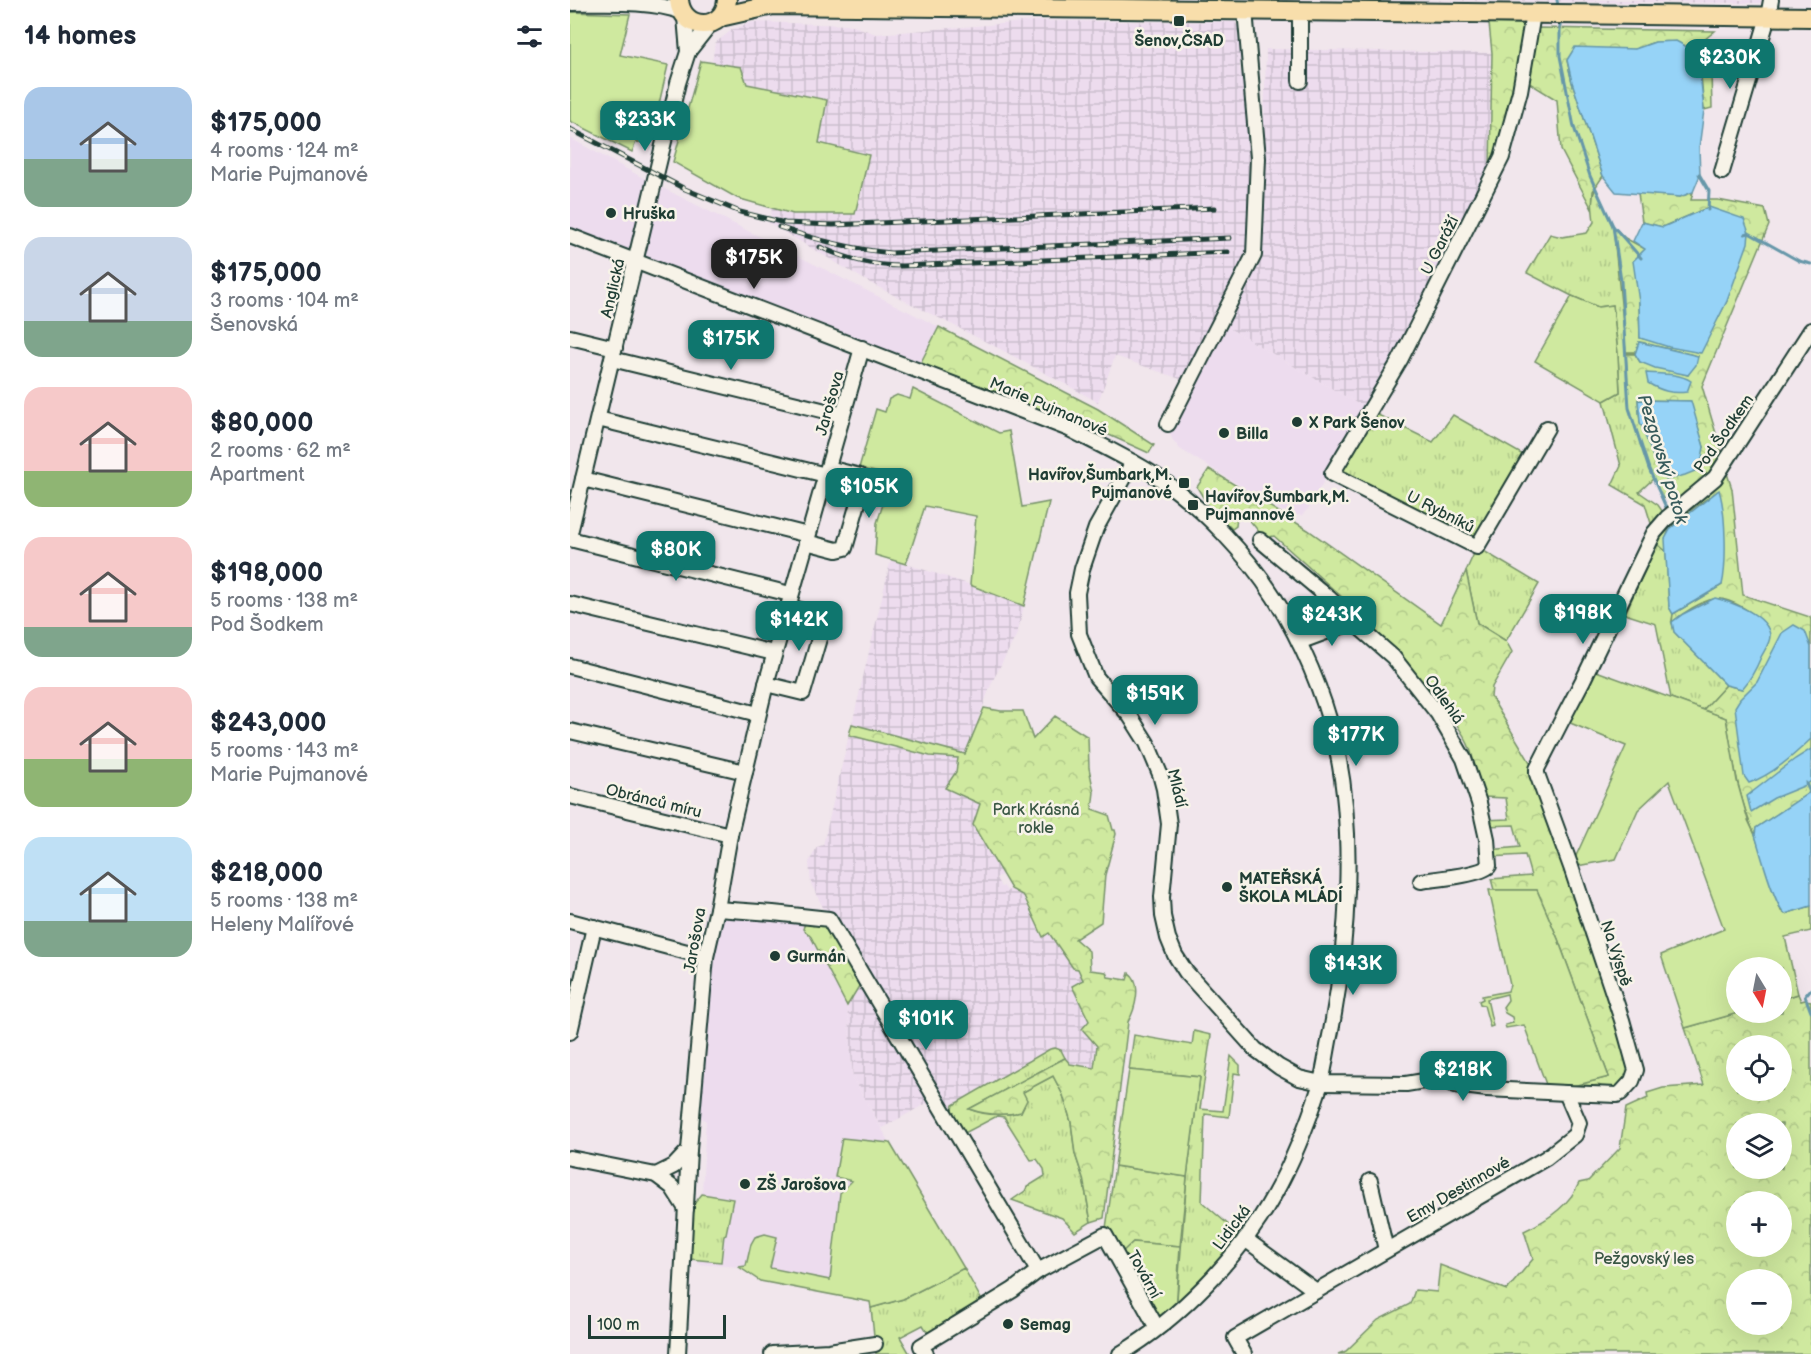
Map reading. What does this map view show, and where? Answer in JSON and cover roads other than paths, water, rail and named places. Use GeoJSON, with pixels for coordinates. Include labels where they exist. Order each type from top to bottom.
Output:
{"type":"FeatureCollection","features":[{"type":"Feature","properties":{"kind":"main road"},"geometry":{"type":"LineString","coordinates":[[716,20],[725,11],[728,0]]}},
{"type":"Feature","properties":{"kind":"main road"},"geometry":{"type":"LineString","coordinates":[[682,10],[692,22],[699,24],[766,2],[1533,14],[1770,8],[1811,17]]}},
{"type":"Feature","properties":{"kind":"street"},"geometry":{"type":"LineString","coordinates":[[570,3],[649,0],[682,10]]}},
{"type":"Feature","properties":{"kind":"street"},"geometry":{"type":"LineString","coordinates":[[1722,172],[1770,8]]}},
{"type":"Feature","properties":{"kind":"street","name":"Anglická"},"geometry":{"type":"LineString","coordinates":[[682,10],[688,52]]}},
{"type":"Feature","properties":{"kind":"street"},"geometry":{"type":"LineString","coordinates":[[1168,424],[1254,255],[1258,158],[1245,10]]}},
{"type":"Feature","properties":{"kind":"street"},"geometry":{"type":"LineString","coordinates":[[1300,10],[1300,81]]}},
{"type":"Feature","properties":{"kind":"street","name":"U Garáží"},"geometry":{"type":"LineString","coordinates":[[1332,474],[1400,360],[1502,158],[1520,91],[1533,14]]}},
{"type":"Feature","properties":{"kind":"street","name":"Anglická"},"geometry":{"type":"LineString","coordinates":[[570,533],[578,487],[598,419],[678,82],[688,52],[716,20]]}},
{"type":"Feature","properties":{"kind":"street","name":"Marie Pujmanové"},"geometry":{"type":"LineString","coordinates":[[570,236],[1069,429],[1163,480],[1212,523],[1244,558],[1274,596],[1299,642],[1319,690],[1335,740],[1343,784],[1348,850],[1341,967],[1321,1083]]}},
{"type":"Feature","properties":{"kind":"street","name":"Pod Šodkem"},"geometry":{"type":"LineString","coordinates":[[1538,770],[1654,533],[1667,518],[1715,478],[1811,330]]}},
{"type":"Feature","properties":{"kind":"street"},"geometry":{"type":"LineString","coordinates":[[570,337],[613,354],[842,415]]}},
{"type":"Feature","properties":{"kind":"street","name":"Jarošova"},"geometry":{"type":"LineString","coordinates":[[678,1354],[689,1150],[706,957],[730,835],[758,714],[862,348]]}},
{"type":"Feature","properties":{"kind":"street"},"geometry":{"type":"LineString","coordinates":[[578,487],[807,538],[837,550],[844,548],[864,482],[860,476],[827,471],[598,419]]}},
{"type":"Feature","properties":{"kind":"street","name":"U Rybníků"},"geometry":{"type":"LineString","coordinates":[[1332,474],[1477,547],[1547,428]]}},
{"type":"Feature","properties":{"kind":"street","name":"Mládí"},"geometry":{"type":"LineString","coordinates":[[1133,462],[1096,528],[1082,569],[1077,593],[1079,634],[1096,677],[1130,716],[1147,742],[1160,774],[1169,824],[1162,897],[1163,916],[1168,938],[1186,972],[1255,1049],[1279,1067],[1299,1078],[1321,1083],[1406,1084],[1445,1081],[1455,1085],[1487,1089],[1566,1093]]}},
{"type":"Feature","properties":{"kind":"street"},"geometry":{"type":"LineString","coordinates":[[570,539],[789,600],[825,618],[803,693],[766,684]]}},
{"type":"Feature","properties":{"kind":"street","name":"Odlehlá"},"geometry":{"type":"LineString","coordinates":[[1260,540],[1329,598],[1393,657],[1438,714],[1464,759],[1479,803],[1487,839],[1489,866],[1487,870],[1421,881]]}},
{"type":"Feature","properties":{"kind":"street"},"geometry":{"type":"LineString","coordinates":[[570,604],[774,653]]}},
{"type":"Feature","properties":{"kind":"street"},"geometry":{"type":"LineString","coordinates":[[1299,642],[1353,622]]}},
{"type":"Feature","properties":{"kind":"street"},"geometry":{"type":"LineString","coordinates":[[570,666],[758,714]]}},
{"type":"Feature","properties":{"kind":"street"},"geometry":{"type":"LineString","coordinates":[[570,731],[745,772]]}},
{"type":"Feature","properties":{"kind":"street","name":"Na Výspě"},"geometry":{"type":"LineString","coordinates":[[1538,770],[1537,774],[1622,1020],[1636,1070],[1632,1081],[1617,1095],[1566,1093]]}},
{"type":"Feature","properties":{"kind":"street","name":"Obránců míru"},"geometry":{"type":"LineString","coordinates":[[570,796],[730,835]]}},
{"type":"Feature","properties":{"kind":"street"},"geometry":{"type":"LineString","coordinates":[[717,909],[830,920],[1038,1270],[1013,1290],[921,1346],[926,1354]]}},
{"type":"Feature","properties":{"kind":"street"},"geometry":{"type":"LineString","coordinates":[[570,921],[706,957]]}},
{"type":"Feature","properties":{"kind":"street"},"geometry":{"type":"LineString","coordinates":[[570,1032],[594,927]]}},
{"type":"Feature","properties":{"kind":"street","name":"Lidická"},"geometry":{"type":"LineString","coordinates":[[1120,1354],[1135,1350],[1204,1286],[1245,1239],[1274,1196],[1307,1124],[1321,1083]]}},
{"type":"Feature","properties":{"kind":"street","name":"Emy Destinnové"},"geometry":{"type":"LineString","coordinates":[[1244,1354],[1235,1338],[1546,1158],[1575,1135],[1579,1123],[1566,1093]]}},
{"type":"Feature","properties":{"kind":"street"},"geometry":{"type":"LineString","coordinates":[[656,1175],[674,1166],[689,1150]]}},
{"type":"Feature","properties":{"kind":"street"},"geometry":{"type":"LineString","coordinates":[[570,1158],[656,1175],[672,1187],[686,1209]]}},
{"type":"Feature","properties":{"kind":"street"},"geometry":{"type":"LineString","coordinates":[[1370,1181],[1386,1250]]}},
{"type":"Feature","properties":{"kind":"street","name":"Tovární"},"geometry":{"type":"LineString","coordinates":[[1038,1270],[1105,1235],[1157,1328]]}},
{"type":"Feature","properties":{"kind":"street"},"geometry":{"type":"LineString","coordinates":[[1245,1239],[1316,1291]]}},
{"type":"Feature","properties":{"kind":"street"},"geometry":{"type":"LineString","coordinates":[[772,1354],[829,1353],[875,1344]]}},
{"type":"Feature","properties":{"kind":"water"},"geometry":{"type":"Polygon","coordinates":[[[1676,41],[1689,48],[1699,63],[1704,110],[1699,148],[1700,175],[1693,192],[1680,197],[1616,192],[1603,176],[1567,60],[1575,47],[1635,49],[1655,42],[1676,41]]]}},
{"type":"Feature","properties":{"kind":"water"},"geometry":{"type":"Polygon","coordinates":[[[1709,207],[1744,219],[1749,233],[1748,243],[1727,301],[1701,353],[1669,347],[1640,338],[1639,302],[1633,261],[1645,249],[1633,241],[1642,222],[1663,227],[1709,207]]]}},
{"type":"Feature","properties":{"kind":"water"},"geometry":{"type":"Polygon","coordinates":[[[1639,342],[1698,356],[1696,365],[1688,375],[1655,368],[1640,362],[1635,354],[1639,342]]]}},
{"type":"Feature","properties":{"kind":"water"},"geometry":{"type":"Polygon","coordinates":[[[1646,373],[1675,375],[1691,381],[1687,392],[1676,393],[1662,390],[1648,383],[1646,373]]]}},
{"type":"Feature","properties":{"kind":"water"},"geometry":{"type":"Polygon","coordinates":[[[1638,400],[1691,401],[1704,447],[1700,469],[1667,480],[1659,473],[1640,422],[1638,400]]]}},
{"type":"Feature","properties":{"kind":"water"},"geometry":{"type":"Polygon","coordinates":[[[1719,490],[1725,538],[1722,585],[1673,614],[1669,607],[1665,539],[1671,528],[1719,490]]]}},
{"type":"Feature","properties":{"kind":"water"},"geometry":{"type":"Polygon","coordinates":[[[1715,598],[1748,611],[1763,622],[1768,629],[1770,636],[1768,644],[1753,674],[1742,689],[1726,685],[1674,632],[1672,622],[1715,598]]]}},
{"type":"Feature","properties":{"kind":"water"},"geometry":{"type":"Polygon","coordinates":[[[1794,625],[1805,631],[1811,647],[1811,739],[1774,770],[1749,783],[1744,776],[1735,707],[1757,682],[1782,633],[1794,625]]]}},
{"type":"Feature","properties":{"kind":"water"},"geometry":{"type":"Polygon","coordinates":[[[1811,749],[1811,781],[1774,798],[1751,812],[1747,796],[1811,749]]]}},
{"type":"Feature","properties":{"kind":"water"},"geometry":{"type":"Polygon","coordinates":[[[1810,792],[1811,906],[1785,914],[1776,900],[1768,877],[1755,835],[1756,828],[1810,792]]]}},
{"type":"Feature","properties":{"kind":"waterway","name":"Pezgovský potok"},"geometry":{"type":"LineString","coordinates":[[1557,0],[1558,6]]}},
{"type":"Feature","properties":{"kind":"waterway","name":"Pezgovský potok"},"geometry":{"type":"LineString","coordinates":[[1560,23],[1560,56],[1574,127],[1590,176],[1613,226],[1621,281],[1629,408],[1649,469],[1668,512]]}},
{"type":"Feature","properties":{"kind":"waterway"},"geometry":{"type":"LineString","coordinates":[[1699,174],[1709,191],[1708,210]]}},
{"type":"Feature","properties":{"kind":"waterway"},"geometry":{"type":"LineString","coordinates":[[1613,226],[1641,258]]}},
{"type":"Feature","properties":{"kind":"waterway"},"geometry":{"type":"LineString","coordinates":[[1745,234],[1749,233],[1799,261],[1811,264]]}},
{"type":"Feature","properties":{"kind":"waterway","name":"Pezgovský potok"},"geometry":{"type":"LineString","coordinates":[[1806,783],[1811,795]]}},
{"type":"Feature","properties":{"kind":"waterway","name":"Pezgovský potok"},"geometry":{"type":"LineString","coordinates":[[1811,989],[1805,996],[1811,1012]]}},
{"type":"Feature","properties":{"kind":"railway"},"geometry":{"type":"LineString","coordinates":[[570,129],[685,189],[740,212],[785,223],[833,225],[1215,208]]}},
{"type":"Feature","properties":{"kind":"railway"},"geometry":{"type":"LineString","coordinates":[[779,227],[834,243],[891,253],[1230,238]]}},
{"type":"Feature","properties":{"kind":"railway"},"geometry":{"type":"LineString","coordinates":[[820,247],[860,261],[902,266],[1228,252]]}},
{"type":"Feature","properties":{"kind":"place","name":"Šenov,ČSAD"},"geometry":{"type":"Point","coordinates":[1179,21]}},
{"type":"Feature","properties":{"kind":"place","name":"Hruška"},"geometry":{"type":"Point","coordinates":[611,213]}},
{"type":"Feature","properties":{"kind":"place","name":"X Park Šenov"},"geometry":{"type":"Point","coordinates":[1297,422]}},
{"type":"Feature","properties":{"kind":"place","name":"Billa"},"geometry":{"type":"Point","coordinates":[1224,433]}},
{"type":"Feature","properties":{"kind":"place","name":"Havířov,Šumbark,M. Pujmanové"},"geometry":{"type":"Point","coordinates":[1184,483]}},
{"type":"Feature","properties":{"kind":"place","name":"Havířov,Šumbark,M. Pujmannové"},"geometry":{"type":"Point","coordinates":[1193,505]}},
{"type":"Feature","properties":{"kind":"place","name":"MATEŘSKÁ ŠKOLA MLÁDÍ"},"geometry":{"type":"Point","coordinates":[1227,887]}},
{"type":"Feature","properties":{"kind":"place","name":"Gurmán"},"geometry":{"type":"Point","coordinates":[775,956]}},
{"type":"Feature","properties":{"kind":"place","name":"ZŠ Jarošova"},"geometry":{"type":"Point","coordinates":[745,1184]}},
{"type":"Feature","properties":{"kind":"place","name":"Semag"},"geometry":{"type":"Point","coordinates":[1008,1324]}},
{"type":"Feature","properties":{"kind":"park label","name":"Park Krásná rokle"},"geometry":{"type":"Point","coordinates":[1036,818]}},
{"type":"Feature","properties":{"kind":"park label","name":"Pežgovský les"},"geometry":{"type":"Point","coordinates":[1644,1258]}}]}
